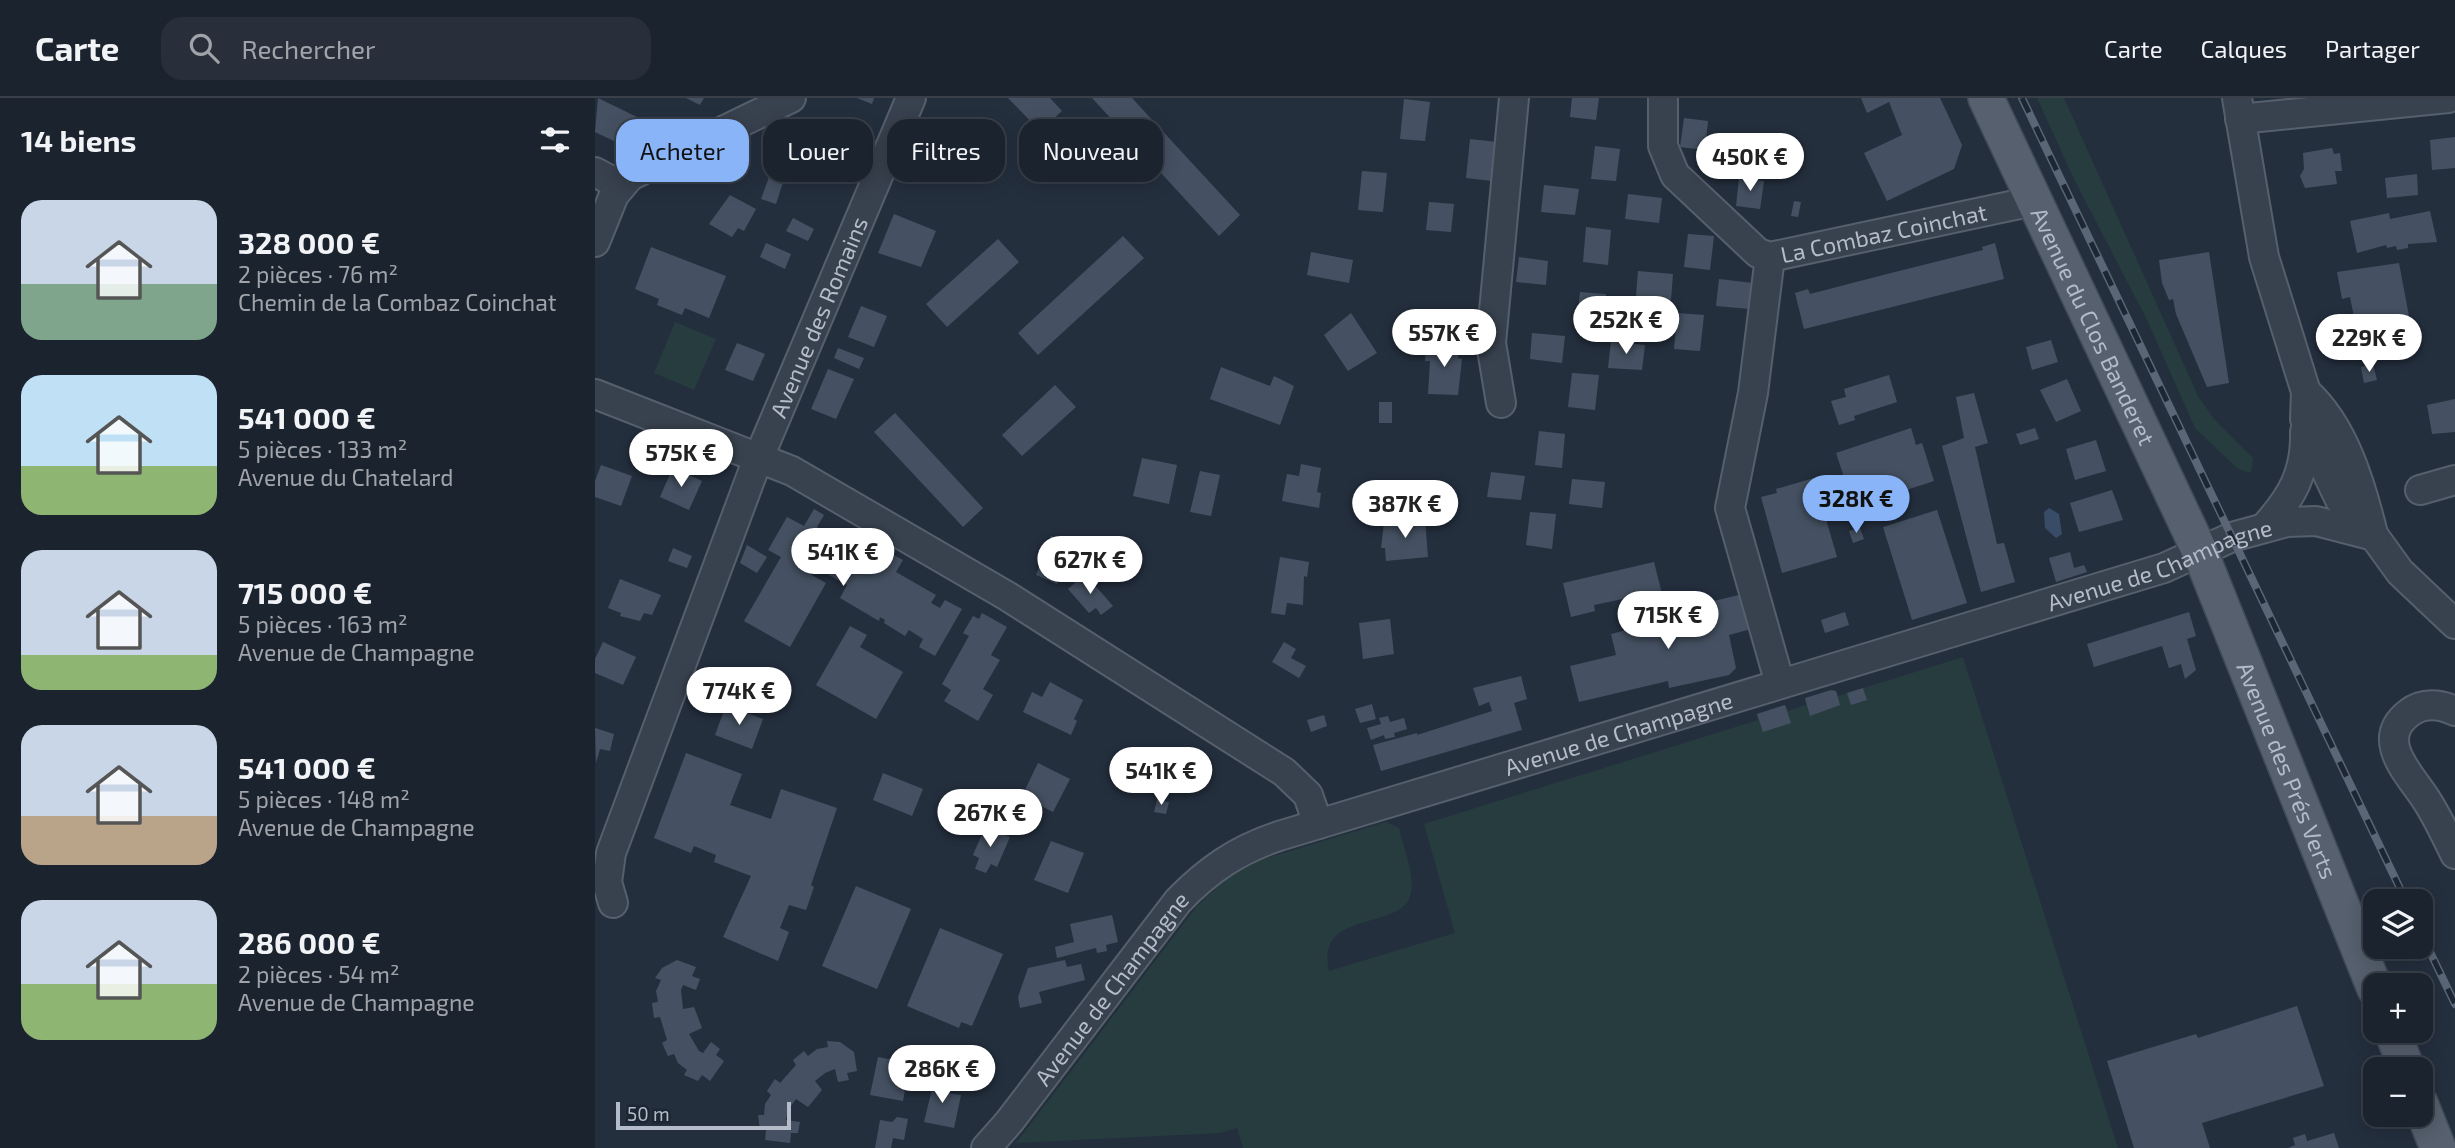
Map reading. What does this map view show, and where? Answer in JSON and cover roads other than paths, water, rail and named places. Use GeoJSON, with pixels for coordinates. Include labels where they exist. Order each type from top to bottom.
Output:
{"type":"FeatureCollection","features":[{"type":"Feature","properties":{"kind":"main road","name":"Avenue du Clos Banderet"},"geometry":{"type":"LineString","coordinates":[[1986,98],[2200,552]]}},
{"type":"Feature","properties":{"kind":"main road","name":"Avenue des Prés Verts"},"geometry":{"type":"LineString","coordinates":[[2200,552],[2369,973]]}},
{"type":"Feature","properties":{"kind":"main road"},"geometry":{"type":"LineString","coordinates":[[2430,1127],[2438,1148]]}},
{"type":"Feature","properties":{"kind":"street"},"geometry":{"type":"LineString","coordinates":[[595,242],[614,195],[642,169],[780,106],[791,98]]}},
{"type":"Feature","properties":{"kind":"street","name":"Avenue des Romains"},"geometry":{"type":"LineString","coordinates":[[613,903],[608,893],[607,872],[616,835],[759,457],[911,98]]}},
{"type":"Feature","properties":{"kind":"street"},"geometry":{"type":"LineString","coordinates":[[1501,403],[1492,343],[1514,98]]}},
{"type":"Feature","properties":{"kind":"street","name":"La Combaz Coinchat"},"geometry":{"type":"LineString","coordinates":[[1663,98],[1663,146],[1675,175],[1758,253],[1770,257],[2034,201]]}},
{"type":"Feature","properties":{"kind":"street"},"geometry":{"type":"LineString","coordinates":[[2265,527],[2293,493],[2301,477],[2305,462],[2306,406],[2264,257],[2238,108],[2448,98]]}},
{"type":"Feature","properties":{"kind":"street"},"geometry":{"type":"LineString","coordinates":[[595,172],[621,186]]}},
{"type":"Feature","properties":{"kind":"street"},"geometry":{"type":"LineString","coordinates":[[1770,257],[1753,393],[1730,509],[1780,684]]}},
{"type":"Feature","properties":{"kind":"street"},"geometry":{"type":"LineString","coordinates":[[595,394],[799,474],[984,582],[1266,759],[1308,795],[1318,824]]}},
{"type":"Feature","properties":{"kind":"street"},"geometry":{"type":"LineString","coordinates":[[2306,406],[2325,410],[2362,489],[2374,536],[2400,572],[2453,619]]}},
{"type":"Feature","properties":{"kind":"street"},"geometry":{"type":"LineString","coordinates":[[2420,490],[2455,480]]}},
{"type":"Feature","properties":{"kind":"street","name":"Avenue de Champagne"},"geometry":{"type":"LineString","coordinates":[[986,1148],[1009,1122],[1144,943],[1201,878],[1241,851],[1318,824],[2164,568],[2265,527],[2316,521],[2374,536]]}},
{"type":"Feature","properties":{"kind":"street"},"geometry":{"type":"LineString","coordinates":[[2455,711],[2442,706],[2420,707],[2402,720],[2394,740],[2398,762],[2427,801],[2455,854]]}},
{"type":"Feature","properties":{"kind":"water"},"geometry":{"type":"Polygon","coordinates":[[[2049,508],[2059,514],[2062,534],[2056,538],[2045,528],[2044,512],[2049,508]]]}},
{"type":"Feature","properties":{"kind":"railway"},"geometry":{"type":"LineString","coordinates":[[2022,98],[2400,889]]}},
{"type":"Feature","properties":{"kind":"railway"},"geometry":{"type":"LineString","coordinates":[[2433,958],[2455,1004]]}}]}
